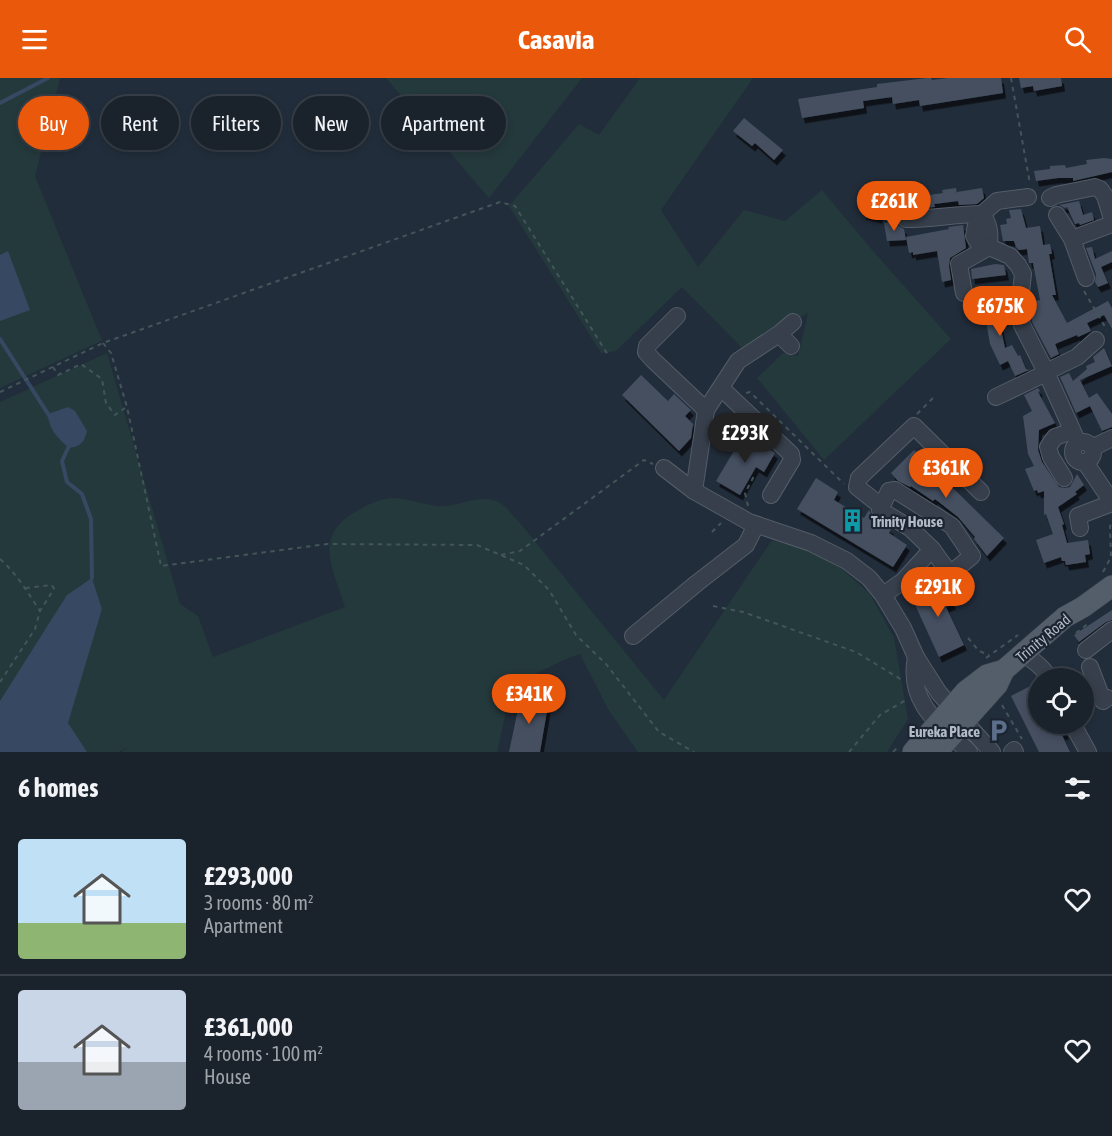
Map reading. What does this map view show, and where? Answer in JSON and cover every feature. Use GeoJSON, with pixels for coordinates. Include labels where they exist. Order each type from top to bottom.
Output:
{"type":"FeatureCollection","features":[{"type":"Feature","properties":{"kind":"main road","name":"Trinity Road"},"geometry":{"type":"LineString","coordinates":[[937,752],[966,691],[987,675],[997,663],[1023,654],[1065,617],[1109,590],[1105,583]]}},
{"type":"Feature","properties":{"kind":"main road","name":"Trinity Road"},"geometry":{"type":"LineString","coordinates":[[913,752],[951,722]]}},
{"type":"Feature","properties":{"kind":"street"},"geometry":{"type":"LineString","coordinates":[[1050,198],[1095,187],[1103,188],[1112,219]]}},
{"type":"Feature","properties":{"kind":"street"},"geometry":{"type":"LineString","coordinates":[[906,219],[982,214],[997,201],[1028,197]]}},
{"type":"Feature","properties":{"kind":"street"},"geometry":{"type":"LineString","coordinates":[[982,214],[988,222],[989,247]]}},
{"type":"Feature","properties":{"kind":"street"},"geometry":{"type":"LineString","coordinates":[[1057,215],[1071,239],[1086,278]]}},
{"type":"Feature","properties":{"kind":"street"},"geometry":{"type":"LineString","coordinates":[[1071,239],[1112,224]]}},
{"type":"Feature","properties":{"kind":"street"},"geometry":{"type":"LineString","coordinates":[[964,293],[959,264],[989,247]]}},
{"type":"Feature","properties":{"kind":"street"},"geometry":{"type":"LineString","coordinates":[[989,247],[1010,256],[1023,274],[1019,309],[1022,325],[1112,502],[1078,516],[1080,528]]}},
{"type":"Feature","properties":{"kind":"street"},"geometry":{"type":"LineString","coordinates":[[677,316],[647,346],[646,352],[706,410]]}},
{"type":"Feature","properties":{"kind":"street"},"geometry":{"type":"LineString","coordinates":[[694,491],[706,410],[738,361],[785,340],[793,322]]}},
{"type":"Feature","properties":{"kind":"street"},"geometry":{"type":"LineString","coordinates":[[996,397],[1077,357],[1096,340]]}},
{"type":"Feature","properties":{"kind":"street"},"geometry":{"type":"LineString","coordinates":[[721,388],[790,454],[792,460],[771,495]]}},
{"type":"Feature","properties":{"kind":"street"},"geometry":{"type":"LineString","coordinates":[[881,506],[857,487],[859,478],[914,426],[981,492]]}},
{"type":"Feature","properties":{"kind":"street"},"geometry":{"type":"LineString","coordinates":[[1064,478],[1051,457],[1048,447],[1055,437],[1082,446],[1112,438]]}},
{"type":"Feature","properties":{"kind":"street"},"geometry":{"type":"LineString","coordinates":[[664,468],[694,491],[751,523],[811,543],[847,561],[869,578],[883,595],[903,628],[916,657],[914,669],[918,695],[925,710],[951,722],[992,752]]}},
{"type":"Feature","properties":{"kind":"street"},"geometry":{"type":"LineString","coordinates":[[896,490],[952,526],[972,556],[950,574],[932,549],[910,528],[880,510],[889,491],[896,490]]}},
{"type":"Feature","properties":{"kind":"street"},"geometry":{"type":"LineString","coordinates":[[633,636],[697,583],[747,546],[751,523]]}},
{"type":"Feature","properties":{"kind":"street"},"geometry":{"type":"LineString","coordinates":[[883,595],[903,581],[932,549]]}},
{"type":"Feature","properties":{"kind":"street"},"geometry":{"type":"LineString","coordinates":[[1086,650],[1112,630]]}},
{"type":"Feature","properties":{"kind":"street"},"geometry":{"type":"LineString","coordinates":[[1023,654],[1042,668]]}},
{"type":"Feature","properties":{"kind":"street"},"geometry":{"type":"LineString","coordinates":[[1090,667],[1102,700],[1107,698]]}},
{"type":"Feature","properties":{"kind":"street"},"geometry":{"type":"LineString","coordinates":[[951,722],[969,752]]}},
{"type":"Feature","properties":{"kind":"street"},"geometry":{"type":"LineString","coordinates":[[1078,734],[1088,752]]}},
{"type":"Feature","properties":{"kind":"path"},"geometry":{"type":"LineString","coordinates":[[0,392],[103,343],[500,202],[515,206],[608,355]]}},
{"type":"Feature","properties":{"kind":"path"},"geometry":{"type":"LineString","coordinates":[[103,343],[111,353],[127,407],[161,566],[327,544],[477,545],[524,565],[549,590],[576,635],[606,664],[659,732],[694,752]]}},
{"type":"Feature","properties":{"kind":"path"},"geometry":{"type":"LineString","coordinates":[[54,367],[58,375],[81,364],[102,379],[106,403],[115,415],[127,407]]}},
{"type":"Feature","properties":{"kind":"path"},"geometry":{"type":"LineString","coordinates":[[812,453],[828,468]]}},
{"type":"Feature","properties":{"kind":"path"},"geometry":{"type":"LineString","coordinates":[[501,555],[520,552],[644,460],[664,468]]}},
{"type":"Feature","properties":{"kind":"path"},"geometry":{"type":"LineString","coordinates":[[751,523],[745,493],[754,476]]}},
{"type":"Feature","properties":{"kind":"path"},"geometry":{"type":"LineString","coordinates":[[1105,583],[1105,571],[1111,557],[1110,526],[1112,524]]}},
{"type":"Feature","properties":{"kind":"path"},"geometry":{"type":"LineString","coordinates":[[0,559],[26,588],[40,611]]}},
{"type":"Feature","properties":{"kind":"path"},"geometry":{"type":"LineString","coordinates":[[0,682],[35,629],[40,611],[54,589],[52,585],[26,588]]}},
{"type":"Feature","properties":{"kind":"path"},"geometry":{"type":"LineString","coordinates":[[713,606],[743,612],[856,652],[906,681]]}},
{"type":"Feature","properties":{"kind":"path"},"geometry":{"type":"LineString","coordinates":[[997,663],[1021,633]]}},
{"type":"Feature","properties":{"kind":"path"},"geometry":{"type":"LineString","coordinates":[[968,638],[979,651],[997,663]]}},
{"type":"Feature","properties":{"kind":"path"},"geometry":{"type":"LineString","coordinates":[[981,662],[997,663]]}},
{"type":"Feature","properties":{"kind":"path"},"geometry":{"type":"LineString","coordinates":[[849,752],[880,716],[909,698]]}},
{"type":"Feature","properties":{"kind":"path"},"geometry":{"type":"LineString","coordinates":[[1001,703],[1017,749]]}},
{"type":"Feature","properties":{"kind":"green space"},"geometry":{"type":"Polygon","coordinates":[[[0,78],[60,78],[55,96],[18,96],[18,150],[42,150],[35,176],[103,343],[101,341],[0,388],[0,78]]]}},
{"type":"Feature","properties":{"kind":"green space"},"geometry":{"type":"Polygon","coordinates":[[[386,78],[582,78],[489,198],[448,150],[506,150],[506,96],[401,96],[386,78]]]}},
{"type":"Feature","properties":{"kind":"green space"},"geometry":{"type":"Polygon","coordinates":[[[640,78],[753,78],[661,210],[698,267],[744,210],[785,221],[822,190],[951,339],[824,460],[757,378],[783,353],[798,356],[808,313],[743,349],[682,287],[616,351],[601,353],[509,206],[579,124],[599,135],[640,78]]]}},
{"type":"Feature","properties":{"kind":"green space"},"geometry":{"type":"Polygon","coordinates":[[[107,353],[180,604],[198,616],[213,657],[345,607],[332,566],[330,542],[334,531],[343,520],[361,509],[378,501],[392,498],[437,506],[490,499],[509,510],[664,700],[772,540],[810,551],[842,569],[870,594],[894,638],[908,719],[887,752],[638,752],[608,709],[580,654],[512,685],[497,752],[121,752],[129,747],[118,752],[87,752],[67,724],[102,609],[92,578],[0,702],[0,402],[107,353]]]}},
{"type":"Feature","properties":{"kind":"water"},"geometry":{"type":"Polygon","coordinates":[[[8,251],[30,310],[0,321],[0,255],[8,251]]]}},
{"type":"Feature","properties":{"kind":"water"},"geometry":{"type":"Polygon","coordinates":[[[68,407],[75,411],[87,431],[81,443],[69,448],[54,433],[48,414],[68,407]]]}},
{"type":"Feature","properties":{"kind":"water"},"geometry":{"type":"Polygon","coordinates":[[[92,578],[102,609],[68,723],[87,752],[0,752],[0,701],[67,595],[92,578]]]}},
{"type":"Feature","properties":{"kind":"building"},"geometry":{"type":"Polygon","coordinates":[[[931,78],[932,80],[1001,78],[1003,93],[920,106],[919,100],[893,104],[892,97],[863,101],[864,108],[802,118],[798,99],[877,87],[877,84],[931,78]]]}},
{"type":"Feature","properties":{"kind":"building"},"geometry":{"type":"Polygon","coordinates":[[[1019,78],[1061,78],[1062,86],[1034,91],[1033,86],[1021,88],[1019,78]]]}},
{"type":"Feature","properties":{"kind":"building"},"geometry":{"type":"Polygon","coordinates":[[[744,118],[783,150],[774,160],[755,143],[752,146],[733,131],[744,118]]]}},
{"type":"Feature","properties":{"kind":"building"},"geometry":{"type":"Polygon","coordinates":[[[1112,159],[1112,172],[1073,181],[1073,178],[1058,178],[1036,181],[1034,171],[1050,169],[1050,166],[1065,165],[1066,168],[1087,164],[1086,160],[1112,159]]]}},
{"type":"Feature","properties":{"kind":"building"},"geometry":{"type":"Polygon","coordinates":[[[920,184],[922,196],[943,193],[942,190],[956,188],[957,195],[957,192],[982,188],[984,198],[977,204],[959,205],[958,201],[934,204],[935,207],[904,209],[901,195],[892,197],[890,187],[920,184]]]}},
{"type":"Feature","properties":{"kind":"building"},"geometry":{"type":"Polygon","coordinates":[[[871,188],[887,193],[879,218],[863,214],[864,210],[861,209],[867,190],[870,191],[871,188]]]}},
{"type":"Feature","properties":{"kind":"building"},"geometry":{"type":"Polygon","coordinates":[[[1079,201],[1083,215],[1092,212],[1094,220],[1080,225],[1075,224],[1067,207],[1059,205],[1079,201]]]}},
{"type":"Feature","properties":{"kind":"building"},"geometry":{"type":"Polygon","coordinates":[[[1021,209],[1026,228],[1040,226],[1043,245],[1050,244],[1052,254],[1049,254],[1056,295],[1052,295],[1067,323],[1108,301],[1112,308],[1112,329],[1104,315],[1087,323],[1091,331],[1055,344],[1059,354],[1051,358],[1032,322],[1031,302],[1040,300],[1033,263],[1029,263],[1027,249],[1019,250],[1014,241],[1003,241],[1000,225],[1007,224],[1006,219],[1011,218],[1009,210],[1021,209]]]}},
{"type":"Feature","properties":{"kind":"building"},"geometry":{"type":"Polygon","coordinates":[[[896,221],[897,225],[904,229],[906,240],[887,241],[884,223],[896,221]]]}},
{"type":"Feature","properties":{"kind":"building"},"geometry":{"type":"Polygon","coordinates":[[[963,225],[966,248],[950,258],[951,280],[942,282],[937,251],[913,255],[913,252],[909,253],[906,237],[963,225]]]}},
{"type":"Feature","properties":{"kind":"building"},"geometry":{"type":"Polygon","coordinates":[[[1092,247],[1095,259],[1112,251],[1112,262],[1101,267],[1108,283],[1098,287],[1095,282],[1096,274],[1086,248],[1092,247]]]}},
{"type":"Feature","properties":{"kind":"building"},"geometry":{"type":"Polygon","coordinates":[[[995,264],[1004,265],[1006,275],[972,279],[971,269],[995,264]]]}},
{"type":"Feature","properties":{"kind":"building"},"geometry":{"type":"Polygon","coordinates":[[[1000,296],[1002,310],[997,310],[1005,348],[1012,345],[1018,356],[1020,355],[1026,369],[1029,370],[1015,376],[1008,361],[1000,365],[990,344],[982,298],[1000,296]]]}},
{"type":"Feature","properties":{"kind":"building"},"geometry":{"type":"Polygon","coordinates":[[[1104,348],[1112,366],[1080,380],[1089,398],[1097,393],[1112,414],[1112,427],[1102,431],[1090,406],[1076,413],[1060,377],[1069,373],[1073,381],[1087,369],[1086,366],[1095,362],[1093,357],[1104,348]]]}},
{"type":"Feature","properties":{"kind":"building"},"geometry":{"type":"Polygon","coordinates":[[[641,375],[668,401],[674,394],[691,410],[685,416],[693,424],[691,438],[679,451],[622,395],[641,375]]]}},
{"type":"Feature","properties":{"kind":"building"},"geometry":{"type":"Polygon","coordinates":[[[1038,388],[1055,423],[1039,430],[1038,450],[1042,462],[1059,487],[1070,487],[1077,474],[1084,485],[1075,492],[1077,494],[1058,507],[1067,543],[1088,540],[1090,554],[1085,555],[1086,562],[1066,565],[1061,557],[1044,563],[1036,540],[1053,534],[1046,514],[1044,515],[1044,491],[1038,493],[1037,490],[1034,491],[1025,469],[1034,466],[1028,454],[1023,416],[1032,411],[1024,395],[1038,388]]]}},
{"type":"Feature","properties":{"kind":"building"},"geometry":{"type":"Polygon","coordinates":[[[744,434],[775,453],[764,472],[756,467],[740,495],[716,481],[744,434]]]}},
{"type":"Feature","properties":{"kind":"building"},"geometry":{"type":"Polygon","coordinates":[[[914,450],[1004,538],[987,556],[958,517],[935,499],[933,501],[911,486],[898,481],[891,473],[914,450]]]}},
{"type":"Feature","properties":{"kind":"building","name":"Trinity House"},"geometry":{"type":"Polygon","coordinates":[[[816,478],[838,492],[834,500],[864,518],[869,510],[874,519],[891,529],[889,533],[907,545],[893,567],[797,509],[816,478]]]}},
{"type":"Feature","properties":{"kind":"building"},"geometry":{"type":"Polygon","coordinates":[[[943,581],[953,604],[946,607],[964,645],[939,657],[911,596],[943,581]]]}},
{"type":"Feature","properties":{"kind":"building"},"geometry":{"type":"Polygon","coordinates":[[[1112,610],[1112,620],[1079,642],[1074,635],[1112,610]]]}},
{"type":"Feature","properties":{"kind":"building"},"geometry":{"type":"Polygon","coordinates":[[[1028,687],[1028,730],[1011,696],[1028,687]]]}},
{"type":"Feature","properties":{"kind":"building"},"geometry":{"type":"Polygon","coordinates":[[[521,695],[549,699],[540,752],[509,752],[521,695]]]}},
{"type":"Feature","properties":{"kind":"building"},"geometry":{"type":"Polygon","coordinates":[[[1030,734],[1066,734],[1062,735],[1070,752],[1039,752],[1030,734]]]}},
{"type":"Feature","properties":{"kind":"waterway"},"geometry":{"type":"LineString","coordinates":[[0,103],[48,78]]}},
{"type":"Feature","properties":{"kind":"waterway"},"geometry":{"type":"LineString","coordinates":[[0,339],[50,417]]}},
{"type":"Feature","properties":{"kind":"waterway"},"geometry":{"type":"LineString","coordinates":[[69,446],[62,461],[67,482],[82,494],[91,519],[92,578]]}},
{"type":"Feature","properties":{"kind":"place","name":"Trinity House"},"geometry":{"type":"Point","coordinates":[853,521]}},
{"type":"Feature","properties":{"kind":"place","name":"Eureka Place"},"geometry":{"type":"Point","coordinates":[998,731]}}]}
